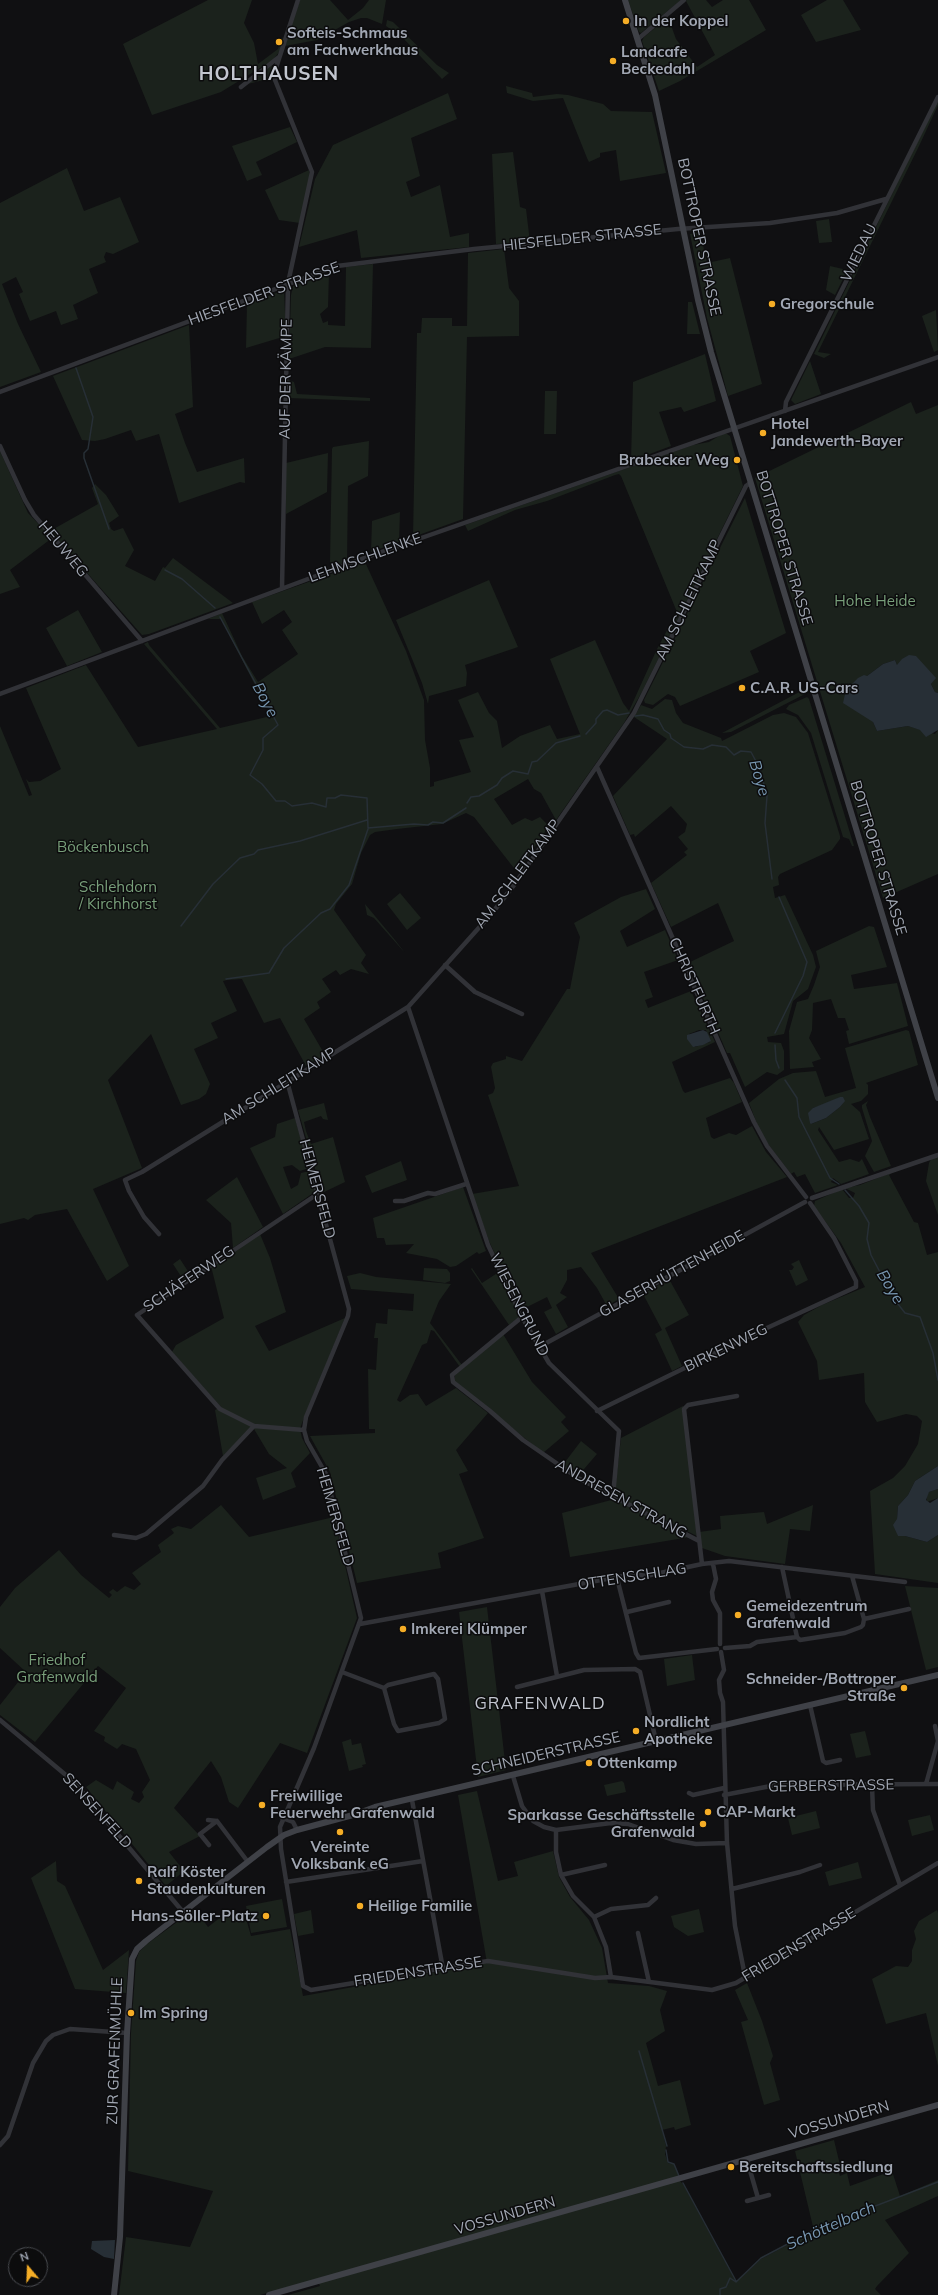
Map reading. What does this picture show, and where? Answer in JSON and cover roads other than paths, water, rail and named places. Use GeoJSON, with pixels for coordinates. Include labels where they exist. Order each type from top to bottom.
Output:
{"type":"FeatureCollection","features":[{"type":"Feature","properties":{"kind":"street"},"geometry":{"type":"LineString","coordinates":[[240,86],[279,57],[298,0]]}},
{"type":"Feature","properties":{"kind":"street","name":"BOTTROPER STRASSE"},"geometry":{"type":"LineString","coordinates":[[625,0],[664,130],[683,229],[711,352],[938,1098]]}},
{"type":"Feature","properties":{"kind":"street"},"geometry":{"type":"LineString","coordinates":[[638,40],[684,0]]}},
{"type":"Feature","properties":{"kind":"street","name":"AUF DER KÄMPE"},"geometry":{"type":"LineString","coordinates":[[279,57],[275,80],[312,172],[288,283],[282,588]]}},
{"type":"Feature","properties":{"kind":"street","name":"WIEDAU"},"geometry":{"type":"LineString","coordinates":[[785,411],[784,407],[789,396],[938,97]]}},
{"type":"Feature","properties":{"kind":"street","name":"HIESFELDER STRASSE"},"geometry":{"type":"LineString","coordinates":[[0,392],[288,283],[337,266],[360,262],[683,229],[770,223],[837,213],[886,199]]}},
{"type":"Feature","properties":{"kind":"street"},"geometry":{"type":"LineString","coordinates":[[734,429],[938,357]]}},
{"type":"Feature","properties":{"kind":"street","name":"LEHMSCHLENKE"},"geometry":{"type":"LineString","coordinates":[[0,694],[282,588],[734,429]]}},
{"type":"Feature","properties":{"kind":"street","name":"HEUWEG"},"geometry":{"type":"LineString","coordinates":[[0,446],[25,500],[34,515],[142,641]]}},
{"type":"Feature","properties":{"kind":"street","name":"AM SCHLEITKAMP"},"geometry":{"type":"LineString","coordinates":[[159,1234],[144,1217],[129,1191],[125,1180],[142,1172],[408,1006],[514,885],[634,713],[746,486],[750,483]]}},
{"type":"Feature","properties":{"kind":"street","name":"CHRISTFURTH"},"geometry":{"type":"LineString","coordinates":[[597,767],[754,1122],[767,1146],[805,1199]]}},
{"type":"Feature","properties":{"kind":"street"},"geometry":{"type":"LineString","coordinates":[[445,965],[475,992],[522,1014]]}},
{"type":"Feature","properties":{"kind":"street","name":"WIESENGRUND"},"geometry":{"type":"LineString","coordinates":[[408,1006],[466,1184],[488,1245],[522,1316],[549,1363],[597,1412],[616,1428],[620,1434],[612,1496]]}},
{"type":"Feature","properties":{"kind":"street","name":"HEIMERSFELD"},"geometry":{"type":"LineString","coordinates":[[287,1082],[319,1193],[349,1309],[348,1316],[306,1417],[304,1430],[307,1441],[326,1474],[360,1611],[360,1624],[342,1672],[296,1793],[282,1818],[280,1838],[286,1882],[302,1984],[306,1988]]}},
{"type":"Feature","properties":{"kind":"street"},"geometry":{"type":"LineString","coordinates":[[805,1199],[811,1201],[938,1155]]}},
{"type":"Feature","properties":{"kind":"street"},"geometry":{"type":"LineString","coordinates":[[395,1202],[404,1201],[428,1193],[435,1194],[466,1184]]}},
{"type":"Feature","properties":{"kind":"street","name":"SCHÄFERWEG"},"geometry":{"type":"LineString","coordinates":[[304,1430],[254,1426],[220,1409],[137,1315],[319,1193]]}},
{"type":"Feature","properties":{"kind":"street","name":"GLASERHÜTTENHEIDE"},"geometry":{"type":"LineString","coordinates":[[539,1347],[805,1199]]}},
{"type":"Feature","properties":{"kind":"street","name":"BIRKENWEG"},"geometry":{"type":"LineString","coordinates":[[597,1412],[756,1333],[856,1287],[856,1281],[834,1238],[811,1201]]}},
{"type":"Feature","properties":{"kind":"street","name":"ANDRESEN STRANG"},"geometry":{"type":"LineString","coordinates":[[522,1316],[452,1375],[451,1379],[543,1455],[578,1478],[699,1541]]}},
{"type":"Feature","properties":{"kind":"street"},"geometry":{"type":"LineString","coordinates":[[702,1564],[685,1408],[688,1405],[737,1396]]}},
{"type":"Feature","properties":{"kind":"street"},"geometry":{"type":"LineString","coordinates":[[114,1535],[136,1538],[146,1534],[203,1486],[222,1460],[254,1426]]}},
{"type":"Feature","properties":{"kind":"street","name":"OTTENSCHLAG"},"geometry":{"type":"LineString","coordinates":[[360,1624],[634,1574],[646,1576],[702,1564],[740,1562],[906,1582]]}},
{"type":"Feature","properties":{"kind":"street"},"geometry":{"type":"LineString","coordinates":[[713,1564],[716,1579],[712,1592],[713,1600],[720,1613],[719,1646],[724,1670],[719,1680],[720,1693],[723,1702],[724,1795],[727,1843],[736,1926],[744,1971],[747,1976]]}},
{"type":"Feature","properties":{"kind":"street"},"geometry":{"type":"LineString","coordinates":[[782,1567],[797,1637]]}},
{"type":"Feature","properties":{"kind":"street"},"geometry":{"type":"LineString","coordinates":[[617,1578],[622,1602],[627,1612],[635,1649],[639,1658],[719,1646],[725,1648],[744,1647],[756,1642],[797,1637],[800,1640],[846,1633],[862,1626],[864,1619],[852,1576]]}},
{"type":"Feature","properties":{"kind":"street"},"geometry":{"type":"LineString","coordinates":[[542,1591],[557,1676]]}},
{"type":"Feature","properties":{"kind":"street"},"geometry":{"type":"LineString","coordinates":[[627,1612],[669,1602]]}},
{"type":"Feature","properties":{"kind":"street"},"geometry":{"type":"LineString","coordinates":[[864,1619],[909,1609]]}},
{"type":"Feature","properties":{"kind":"street"},"geometry":{"type":"LineString","coordinates":[[721,1652],[725,1648]]}},
{"type":"Feature","properties":{"kind":"street"},"geometry":{"type":"LineString","coordinates":[[517,1687],[584,1670],[635,1669],[640,1672],[656,1741]]}},
{"type":"Feature","properties":{"kind":"street"},"geometry":{"type":"LineString","coordinates":[[342,1672],[384,1688]]}},
{"type":"Feature","properties":{"kind":"street"},"geometry":{"type":"LineString","coordinates":[[434,1674],[438,1679],[445,1719],[439,1723],[398,1731],[394,1724],[384,1688],[388,1685],[434,1674]]}},
{"type":"Feature","properties":{"kind":"street","name":"SCHNEIDERSTRASSE"},"geometry":{"type":"LineString","coordinates":[[280,1838],[297,1830],[353,1816],[375,1807],[412,1800],[938,1675]]}},
{"type":"Feature","properties":{"kind":"street"},"geometry":{"type":"LineString","coordinates":[[810,1705],[823,1761],[826,1763],[840,1760]]}},
{"type":"Feature","properties":{"kind":"street","name":"SENSENFELD"},"geometry":{"type":"LineString","coordinates":[[0,1720],[73,1781],[183,1912]]}},
{"type":"Feature","properties":{"kind":"street"},"geometry":{"type":"LineString","coordinates":[[926,1784],[938,1741],[935,1726]]}},
{"type":"Feature","properties":{"kind":"street"},"geometry":{"type":"LineString","coordinates":[[513,1776],[522,1806],[533,1821],[544,1827],[556,1830],[616,1823],[628,1824],[673,1840],[696,1844],[727,1843]]}},
{"type":"Feature","properties":{"kind":"street","name":"GERBERSTRASSE"},"geometry":{"type":"LineString","coordinates":[[724,1795],[776,1785],[872,1786],[938,1784]]}},
{"type":"Feature","properties":{"kind":"street"},"geometry":{"type":"LineString","coordinates":[[872,1786],[873,1810],[900,1885]]}},
{"type":"Feature","properties":{"kind":"street"},"geometry":{"type":"LineString","coordinates":[[688,1793],[693,1795],[724,1788]]}},
{"type":"Feature","properties":{"kind":"street"},"geometry":{"type":"LineString","coordinates":[[412,1800],[443,1969]]}},
{"type":"Feature","properties":{"kind":"street"},"geometry":{"type":"LineString","coordinates":[[282,1818],[293,1822],[297,1830]]}},
{"type":"Feature","properties":{"kind":"street"},"geometry":{"type":"LineString","coordinates":[[208,1820],[217,1821],[248,1862]]}},
{"type":"Feature","properties":{"kind":"street"},"geometry":{"type":"LineString","coordinates":[[209,1845],[200,1834],[217,1821]]}},
{"type":"Feature","properties":{"kind":"street"},"geometry":{"type":"LineString","coordinates":[[556,1830],[556,1852],[561,1875],[573,1896],[594,1917],[606,1947],[611,1976]]}},
{"type":"Feature","properties":{"kind":"street","name":"ZUR GRAFENMÜHLE"},"geometry":{"type":"LineString","coordinates":[[114,2295],[120,2237],[127,2033],[132,1959],[137,1949],[280,1838]]}},
{"type":"Feature","properties":{"kind":"street"},"geometry":{"type":"LineString","coordinates":[[286,1882],[423,1861]]}},
{"type":"Feature","properties":{"kind":"street","name":"FRIEDENSTRASSE"},"geometry":{"type":"LineString","coordinates":[[306,1988],[311,1990],[488,1961],[595,1978],[611,1976],[712,1990],[724,1987],[747,1976],[938,1863]]}},
{"type":"Feature","properties":{"kind":"street"},"geometry":{"type":"LineString","coordinates":[[561,1875],[605,1865]]}},
{"type":"Feature","properties":{"kind":"street"},"geometry":{"type":"LineString","coordinates":[[732,1888],[800,1872],[820,1865]]}},
{"type":"Feature","properties":{"kind":"street"},"geometry":{"type":"LineString","coordinates":[[594,1917],[611,1909],[648,1905],[656,1898]]}},
{"type":"Feature","properties":{"kind":"street"},"geometry":{"type":"LineString","coordinates":[[638,1933],[649,1982]]}},
{"type":"Feature","properties":{"kind":"street"},"geometry":{"type":"LineString","coordinates":[[0,2144],[8,2136],[33,2063],[46,2041],[52,2035],[70,2029],[127,2033]]}},
{"type":"Feature","properties":{"kind":"street","name":"VOSSUNDERN"},"geometry":{"type":"LineString","coordinates":[[269,2295],[938,2105]]}},
{"type":"Feature","properties":{"kind":"street"},"geometry":{"type":"LineString","coordinates":[[747,2160],[758,2198]]}},
{"type":"Feature","properties":{"kind":"street"},"geometry":{"type":"LineString","coordinates":[[747,2201],[769,2195]]}},
{"type":"Feature","properties":{"kind":"waterway","name":"Boye"},"geometry":{"type":"LineString","coordinates":[[76,368],[93,417],[88,449],[84,453],[84,458],[109,529]]}},
{"type":"Feature","properties":{"kind":"waterway","name":"Boye"},"geometry":{"type":"LineString","coordinates":[[165,570],[182,579],[215,608]]}},
{"type":"Feature","properties":{"kind":"waterway","name":"Boye"},"geometry":{"type":"LineString","coordinates":[[220,617],[278,725],[263,738],[263,750],[250,775],[262,784],[276,801],[285,801],[292,806],[312,803],[326,807],[327,798],[335,798],[341,795],[367,798],[368,828],[414,824],[428,825],[433,822],[443,823],[466,808]]}},
{"type":"Feature","properties":{"kind":"waterway","name":"Boye"},"geometry":{"type":"LineString","coordinates":[[586,734],[596,723],[596,719],[603,711],[607,710],[618,715],[629,713]]}},
{"type":"Feature","properties":{"kind":"waterway","name":"Boye"},"geometry":{"type":"LineString","coordinates":[[635,716],[643,715],[658,719],[664,730],[670,734],[671,738],[684,747],[703,749],[712,745],[726,747],[734,755],[741,751],[751,752],[759,767],[767,796],[765,823],[772,879]]}},
{"type":"Feature","properties":{"kind":"waterway","name":"Boye"},"geometry":{"type":"LineString","coordinates":[[467,803],[471,797],[479,796],[497,785],[502,778],[513,771],[528,774],[532,762],[537,761],[556,743],[580,736]]}},
{"type":"Feature","properties":{"kind":"waterway"},"geometry":{"type":"LineString","coordinates":[[181,926],[213,884],[240,858],[254,854],[258,850],[300,841],[367,820]]}},
{"type":"Feature","properties":{"kind":"waterway"},"geometry":{"type":"LineString","coordinates":[[226,979],[269,973],[284,948],[321,913],[330,909],[349,885],[368,829]]}},
{"type":"Feature","properties":{"kind":"waterway","name":"Boye"},"geometry":{"type":"LineString","coordinates":[[775,1033],[803,976],[807,962],[779,897]]}},
{"type":"Feature","properties":{"kind":"waterway","name":"Boye"},"geometry":{"type":"LineString","coordinates":[[775,1045],[776,1060],[779,1068]]}},
{"type":"Feature","properties":{"kind":"waterway","name":"Boye"},"geometry":{"type":"LineString","coordinates":[[785,1080],[797,1098],[799,1117],[830,1178],[839,1184]]}},
{"type":"Feature","properties":{"kind":"waterway","name":"Boye"},"geometry":{"type":"LineString","coordinates":[[845,1190],[859,1206],[869,1223],[867,1239],[871,1255],[894,1299],[905,1313],[920,1317],[933,1353],[938,1380]]}},
{"type":"Feature","properties":{"kind":"waterway"},"geometry":{"type":"LineString","coordinates":[[639,2051],[667,2146]]}},
{"type":"Feature","properties":{"kind":"waterway"},"geometry":{"type":"LineString","coordinates":[[666,2150],[668,2162],[674,2164],[679,2176]]}},
{"type":"Feature","properties":{"kind":"waterway","name":"Schöttelbach"},"geometry":{"type":"LineString","coordinates":[[720,2295],[720,2289],[726,2287],[730,2278],[736,2282],[761,2258],[818,2228],[938,2182]]}},
{"type":"Feature","properties":{"kind":"waterway"},"geometry":{"type":"LineString","coordinates":[[683,2183],[736,2281]]}},
{"type":"Feature","properties":{"kind":"place","name":"In der Koppel"},"geometry":{"type":"Point","coordinates":[626,21]}},
{"type":"Feature","properties":{"kind":"place","name":"Softeis-Schmaus am Fachwerkhaus"},"geometry":{"type":"Point","coordinates":[279,42]}},
{"type":"Feature","properties":{"kind":"place","name":"Landcafe Beckedahl"},"geometry":{"type":"Point","coordinates":[613,61]}},
{"type":"Feature","properties":{"kind":"place","name":"Gregorschule"},"geometry":{"type":"Point","coordinates":[772,304]}},
{"type":"Feature","properties":{"kind":"place","name":"Hotel Jandewerth-Bayer"},"geometry":{"type":"Point","coordinates":[763,433]}},
{"type":"Feature","properties":{"kind":"place","name":"Brabecker Weg"},"geometry":{"type":"Point","coordinates":[737,460]}},
{"type":"Feature","properties":{"kind":"place","name":"C.A.R. US-Cars"},"geometry":{"type":"Point","coordinates":[742,688]}},
{"type":"Feature","properties":{"kind":"place","name":"Gemeidezentrum Grafenwald"},"geometry":{"type":"Point","coordinates":[738,1615]}},
{"type":"Feature","properties":{"kind":"place","name":"Imkerei Klümper"},"geometry":{"type":"Point","coordinates":[403,1629]}},
{"type":"Feature","properties":{"kind":"place","name":"Schneider-/Bottroper Straße"},"geometry":{"type":"Point","coordinates":[904,1688]}},
{"type":"Feature","properties":{"kind":"place","name":"Nordlicht Apotheke"},"geometry":{"type":"Point","coordinates":[636,1731]}},
{"type":"Feature","properties":{"kind":"place","name":"Ottenkamp"},"geometry":{"type":"Point","coordinates":[589,1763]}},
{"type":"Feature","properties":{"kind":"place","name":"Freiwillige Feuerwehr Grafenwald"},"geometry":{"type":"Point","coordinates":[262,1805]}},
{"type":"Feature","properties":{"kind":"place","name":"CAP-Markt"},"geometry":{"type":"Point","coordinates":[708,1812]}},
{"type":"Feature","properties":{"kind":"place","name":"Sparkasse Geschäftsstelle Grafenwald"},"geometry":{"type":"Point","coordinates":[703,1824]}},
{"type":"Feature","properties":{"kind":"place","name":"Vereinte Volksbank eG"},"geometry":{"type":"Point","coordinates":[340,1832]}},
{"type":"Feature","properties":{"kind":"place","name":"Ralf Köster Staudenkulturen"},"geometry":{"type":"Point","coordinates":[139,1881]}},
{"type":"Feature","properties":{"kind":"place","name":"Heilige Familie"},"geometry":{"type":"Point","coordinates":[360,1906]}},
{"type":"Feature","properties":{"kind":"place","name":"Hans-Söller-Platz"},"geometry":{"type":"Point","coordinates":[266,1916]}},
{"type":"Feature","properties":{"kind":"place","name":"Im Spring"},"geometry":{"type":"Point","coordinates":[131,2013]}},
{"type":"Feature","properties":{"kind":"place","name":"Bereitschaftssiedlung"},"geometry":{"type":"Point","coordinates":[731,2167]}},
{"type":"Feature","properties":{"kind":"district","name":"HOLTHAUSEN"},"geometry":{"type":"Point","coordinates":[269,74]}},
{"type":"Feature","properties":{"kind":"district","name":"GRAFENWALD"},"geometry":{"type":"Point","coordinates":[540,1704]}},
{"type":"Feature","properties":{"kind":"park label","name":"Hohe Heide"},"geometry":{"type":"Point","coordinates":[875,601]}},
{"type":"Feature","properties":{"kind":"park label","name":"Böckenbusch"},"geometry":{"type":"Point","coordinates":[103,847]}},
{"type":"Feature","properties":{"kind":"park label","name":"Schlehdorn / Kirchhorst"},"geometry":{"type":"Point","coordinates":[118,896]}},
{"type":"Feature","properties":{"kind":"park label","name":"Friedhof Grafenwald"},"geometry":{"type":"Point","coordinates":[57,1668]}}]}
